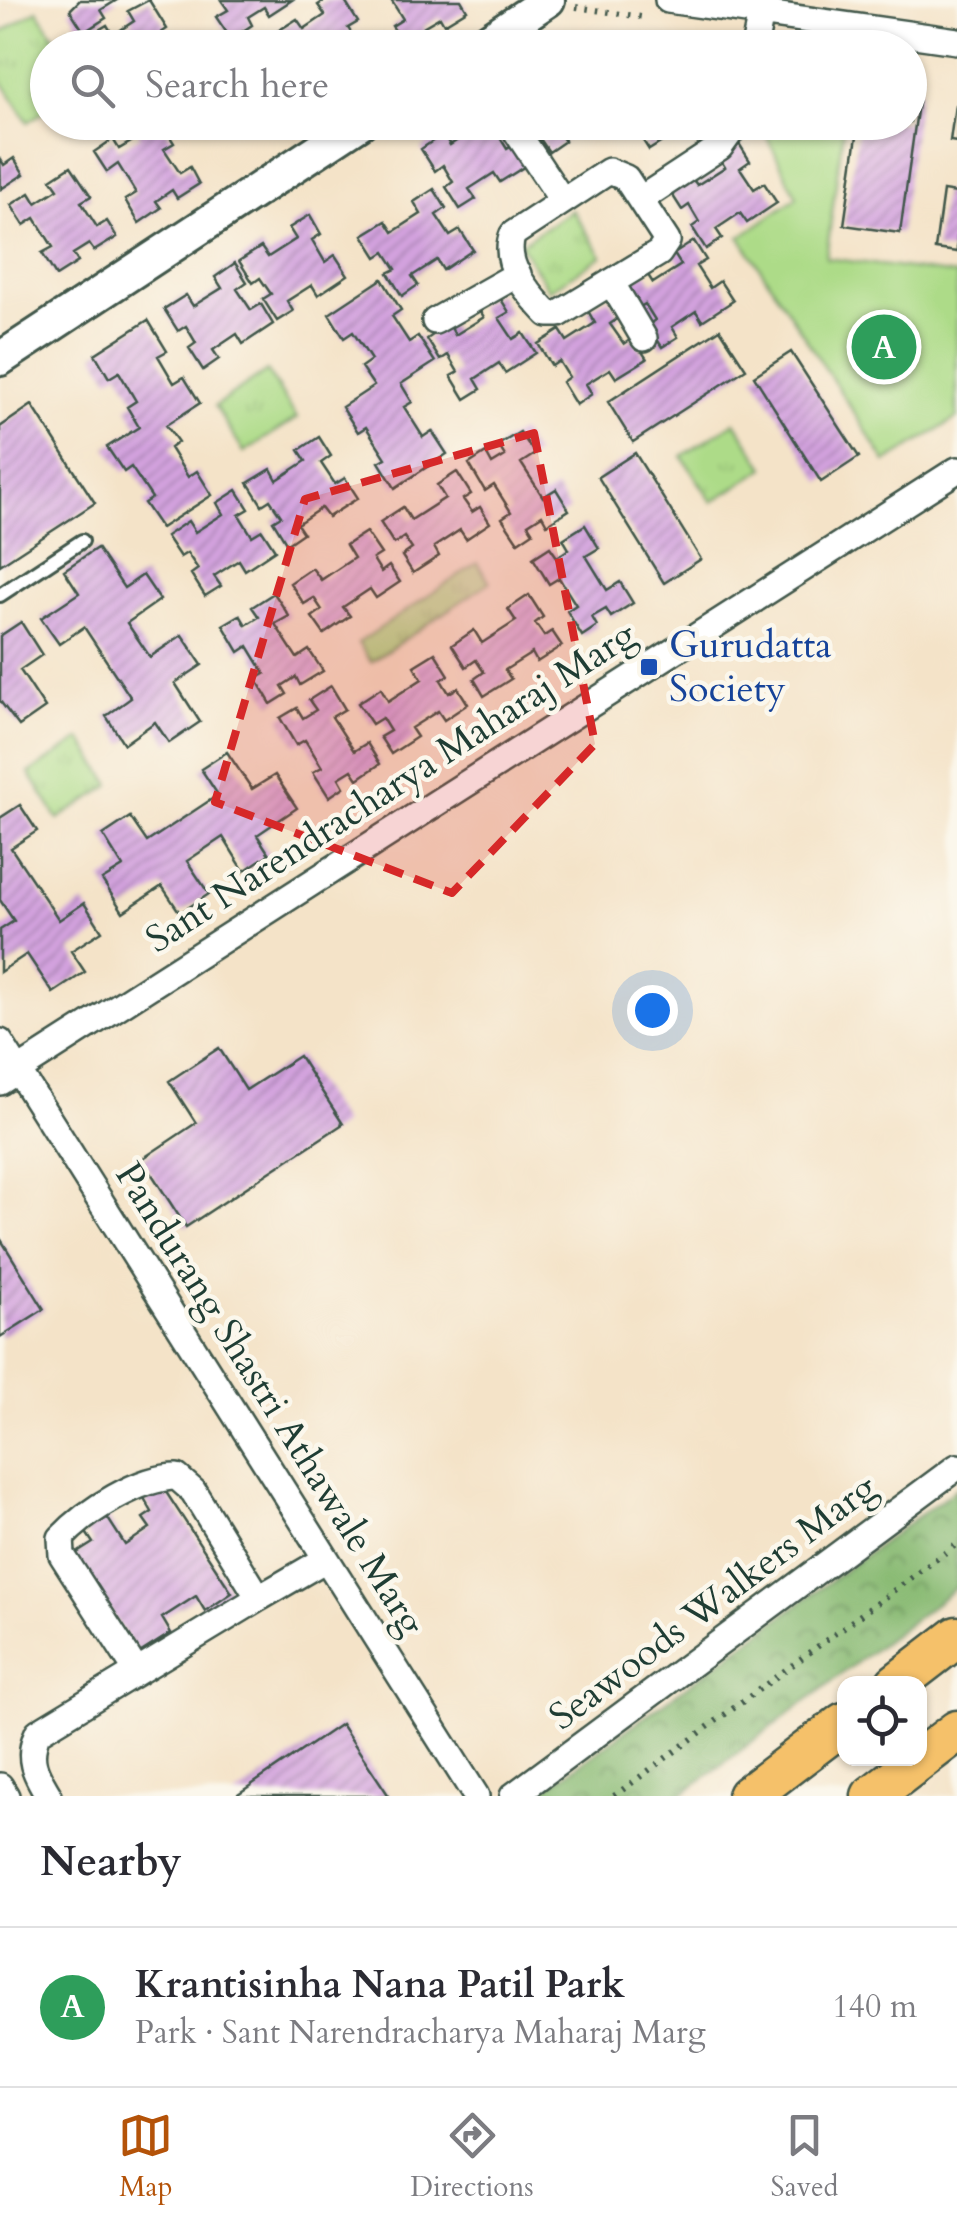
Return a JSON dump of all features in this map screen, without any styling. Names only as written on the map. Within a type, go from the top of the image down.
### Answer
[{"type":"main road","points":[[906,1676],[957,1637]]},
{"type":"main road","points":[[748,1796],[837,1728]]},
{"type":"main road","points":[[872,1796],[957,1732]]},
{"type":"street","points":[[503,30],[548,0]]},
{"type":"street","points":[[668,0],[880,30]]},
{"type":"street","points":[[758,30],[761,13]]},
{"type":"street","points":[[927,37],[957,41]]},
{"type":"street","points":[[0,359],[334,140]]},
{"type":"street","points":[[522,140],[562,200]]},
{"type":"street","points":[[641,199],[725,140]]},
{"type":"street","points":[[608,171],[626,178],[666,242],[659,253],[560,314],[548,314],[518,274],[508,247],[513,234],[562,200],[608,171]]},
{"type":"street","points":[[436,321],[518,274]]},
{"type":"street","points":[[612,282],[644,338]]},
{"type":"street","name":"Sant Narendracharya Maharaj Marg","points":[[9,1076],[957,470]]},
{"type":"street","name":"Pandurang Shastri Athawale Marg","points":[[0,1042],[9,1076],[326,1559],[476,1796]]},
{"type":"street","name":"Seawoods Walkers Marg","points":[[514,1796],[957,1468]]},
{"type":"street","points":[[138,1672],[62,1555],[61,1538],[73,1525],[156,1477],[177,1477],[192,1491],[259,1598]]},
{"type":"street","points":[[49,1796],[34,1772],[30,1750],[38,1732],[326,1559]]},
{"type":"street","points":[[0,1786],[6,1796]]},
{"type":"lane","points":[[0,594],[82,541]]},
{"type":"path","points":[[591,0],[597,10]]},
{"type":"path","points":[[614,1796],[957,1544]]},
{"type":"highlighted area","points":[[534,433],[595,744],[452,893],[215,802],[305,499]]},
{"type":"green space","points":[[37,10],[50,30],[30,30],[28,122],[0,79],[0,34]]},
{"type":"green space","points":[[768,140],[842,140],[826,258],[957,275],[957,418],[886,462],[740,237],[797,197]]},
{"type":"green space","points":[[572,210],[602,256],[549,290],[520,244]]},
{"type":"green space","points":[[267,371],[297,418],[244,452],[215,406]]},
{"type":"green space","points":[[735,422],[765,468],[712,502],[682,456]]},
{"type":"green space","points":[[477,563],[490,582],[371,662],[358,643]]},
{"type":"green space","points":[[81,739],[111,785],[58,819],[29,773]]},
{"type":"green space","points":[[957,1488],[957,1587],[680,1796],[536,1796]]},
{"type":"building","points":[[80,0],[117,0],[101,10],[106,18],[87,30],[83,30],[70,10]]},
{"type":"building","points":[[149,0],[167,29],[120,30],[134,21],[128,11]]},
{"type":"building","points":[[221,0],[292,0],[269,15],[264,7],[248,17],[252,25],[244,30],[225,30],[216,17],[228,10]]},
{"type":"building","points":[[326,0],[344,0],[358,22],[349,30],[280,30],[297,19],[304,29],[325,15],[318,5]]},
{"type":"building","points":[[391,0],[461,0],[467,10],[444,24],[440,17],[423,27],[425,30],[395,30],[392,26],[403,19]]},
{"type":"building","points":[[957,105],[957,142],[950,141]]},
{"type":"building","points":[[112,140],[119,149],[134,140],[172,140],[174,143],[164,149],[180,173],[190,167],[199,184],[177,198],[172,190],[156,201],[161,208],[139,223],[125,200],[136,193],[118,164],[107,172],[94,152]]},
{"type":"building","points":[[434,140],[447,140],[450,145],[458,140],[501,140],[507,149],[517,143],[530,163],[500,182],[494,173],[469,189],[476,199],[460,209],[446,187],[453,182],[443,165],[435,171],[421,149]]},
{"type":"building","points":[[541,140],[565,141],[549,152]]},
{"type":"building","points":[[643,140],[665,140],[649,150]]},
{"type":"building","points":[[856,140],[913,140],[900,233],[844,225]]},
{"type":"building","points":[[738,142],[750,161],[740,168],[754,189],[764,183],[777,203],[747,223],[740,213],[716,229],[722,238],[706,249],[692,227],[699,222],[689,205],[682,210],[668,188],[689,174],[697,185],[725,167],[718,156]]},
{"type":"building","points":[[0,158],[4,165],[14,158],[24,174],[1,189]]},
{"type":"building","points":[[71,166],[91,196],[81,202],[97,227],[107,221],[117,237],[94,251],[89,244],[73,254],[78,262],[56,276],[42,253],[53,247],[35,218],[24,225],[11,205],[30,193],[36,203],[58,189],[51,179]]},
{"type":"building","points":[[434,189],[446,208],[436,215],[450,236],[460,230],[473,250],[443,270],[437,260],[412,276],[418,285],[402,296],[388,273],[396,269],[385,252],[377,257],[363,235],[386,221],[393,232],[421,214],[414,202]]},
{"type":"building","points":[[943,191],[957,193],[957,252],[935,249]]},
{"type":"building","points":[[310,215],[321,234],[312,240],[325,262],[335,255],[348,275],[318,295],[312,285],[287,301],[293,311],[277,321],[263,299],[271,294],[260,278],[253,283],[239,261],[261,247],[268,257],[296,239],[289,228]]},
{"type":"building","points":[[694,241],[706,260],[696,266],[710,288],[720,281],[733,301],[702,321],[696,311],[672,327],[678,337],[662,347],[648,325],[655,320],[645,304],[637,309],[623,287],[646,272],[653,283],[681,265],[674,254]]},
{"type":"building","points":[[235,263],[247,282],[237,289],[251,310],[261,304],[273,324],[243,344],[237,334],[213,350],[219,359],[203,370],[189,348],[196,343],[186,326],[178,331],[164,309],[186,295],[193,306],[222,288],[215,277]]},
{"type":"building","points":[[382,279],[401,310],[392,316],[409,342],[418,336],[435,362],[401,384],[412,402],[404,407],[423,437],[432,431],[447,454],[395,488],[379,462],[386,458],[366,427],[358,432],[342,407],[374,386],[361,367],[371,360],[353,332],[344,338],[329,314]]},
{"type":"building","points":[[497,293],[509,312],[499,318],[513,339],[523,333],[536,353],[505,373],[499,363],[475,379],[481,389],[465,399],[451,376],[458,372],[448,355],[440,360],[427,339],[449,324],[455,335],[484,317],[477,306]]},
{"type":"building","points":[[608,298],[620,317],[610,324],[624,344],[633,338],[647,359],[616,378],[610,369],[586,384],[592,394],[576,405],[562,382],[569,377],[559,361],[552,366],[538,344],[560,330],[567,341],[595,323],[588,311]]},
{"type":"building","points":[[148,320],[167,351],[158,356],[174,383],[184,377],[200,403],[166,425],[178,442],[170,448],[188,477],[197,471],[212,495],[161,528],[144,503],[152,498],[131,467],[124,472],[107,447],[139,427],[127,407],[136,401],[119,372],[109,378],[95,354]]},
{"type":"building","points":[[720,329],[746,369],[633,442],[608,402]]},
{"type":"building","points":[[791,352],[859,457],[821,482],[754,376]]},
{"type":"building","points":[[32,405],[95,503],[0,565],[0,427]]},
{"type":"building","points":[[520,432],[535,454],[521,463],[543,497],[556,489],[569,510],[547,524],[542,515],[528,524],[533,532],[518,542],[502,518],[511,512],[494,485],[485,491],[469,464],[486,453],[492,464],[505,456],[498,445]]},
{"type":"building","points":[[319,437],[331,456],[321,463],[335,484],[345,478],[358,498],[328,517],[321,508],[297,524],[303,533],[287,544],[273,521],[281,516],[270,500],[262,505],[248,483],[271,469],[277,480],[306,461],[299,450]]},
{"type":"building","points":[[635,453],[701,559],[664,583],[598,477]]},
{"type":"building","points":[[457,472],[471,494],[463,499],[472,512],[480,507],[490,523],[466,539],[460,530],[434,547],[439,556],[413,573],[402,556],[412,549],[404,537],[394,544],[380,522],[403,507],[411,520],[445,498],[437,485]]},
{"type":"building","points":[[237,490],[249,509],[239,515],[252,536],[262,530],[275,550],[245,570],[239,560],[214,576],[221,586],[205,596],[191,574],[198,569],[187,553],[180,557],[166,536],[188,521],[195,532],[223,514],[217,503]]},
{"type":"building","points":[[585,525],[599,548],[586,556],[607,590],[620,582],[633,603],[611,617],[606,609],[592,617],[597,626],[582,636],[567,611],[576,605],[559,578],[549,584],[533,558],[550,547],[557,557],[569,549],[563,539]]},
{"type":"building","points":[[366,532],[381,554],[373,559],[381,572],[389,566],[400,582],[376,598],[370,589],[343,607],[350,616],[324,634],[312,617],[322,610],[314,598],[304,604],[290,583],[312,568],[321,580],[354,558],[346,545]]},
{"type":"building","points":[[97,548],[124,588],[143,575],[160,600],[127,623],[150,657],[182,635],[202,665],[175,683],[200,722],[169,743],[155,722],[124,744],[106,716],[131,698],[84,627],[59,644],[41,618],[79,593],[64,570]]},
{"type":"building","points":[[274,593],[289,616],[275,624],[297,658],[309,650],[323,671],[300,685],[296,677],[282,686],[287,694],[271,704],[256,679],[265,674],[248,646],[239,652],[223,625],[240,615],[246,625],[259,617],[252,607]]},
{"type":"building","points":[[529,595],[543,617],[535,623],[544,636],[552,631],[562,646],[537,662],[532,653],[505,670],[511,679],[484,696],[474,679],[484,672],[476,660],[466,667],[452,645],[474,630],[482,643],[516,621],[508,609]]},
{"type":"building","points":[[21,622],[42,655],[20,670],[45,708],[19,726],[0,701],[0,636]]},
{"type":"building","points":[[435,653],[449,675],[441,680],[449,693],[458,688],[468,704],[444,720],[438,711],[411,728],[417,737],[391,754],[380,737],[390,731],[382,718],[372,724],[358,703],[381,688],[388,701],[422,679],[414,666]]},
{"type":"building","points":[[331,686],[345,709],[332,717],[354,751],[367,743],[380,764],[358,779],[352,770],[339,778],[344,787],[329,797],[313,772],[322,767],[305,740],[296,745],[280,718],[297,708],[303,718],[316,710],[309,700]]},
{"type":"building","points":[[227,752],[252,789],[275,775],[297,808],[257,835],[269,854],[244,871],[223,837],[187,861],[209,894],[180,913],[162,886],[123,912],[102,880],[123,867],[103,835],[130,817],[147,842],[218,795],[201,769]]},
{"type":"building","points":[[20,805],[37,831],[11,848],[59,920],[84,903],[102,931],[71,951],[85,972],[53,993],[27,954],[0,972],[0,930],[14,921],[0,900],[0,818]]},
{"type":"building","points":[[219,1048],[246,1090],[299,1056],[343,1124],[186,1227],[142,1159],[196,1123],[169,1081]]},
{"type":"building","points":[[0,1238],[44,1309],[0,1337]]},
{"type":"building","points":[[162,1486],[232,1593],[205,1611],[196,1596],[162,1618],[171,1633],[138,1654],[74,1555],[93,1543],[85,1531],[107,1517],[125,1545],[150,1528],[143,1518],[152,1512],[144,1498]]},
{"type":"building","points":[[341,1724],[389,1796],[235,1796]]},
{"type":"place","name":"Krantisinha Nana Patil Park","points":[[884,347]]},
{"type":"place","name":"Gurudatta Society","points":[[649,667]]}]
